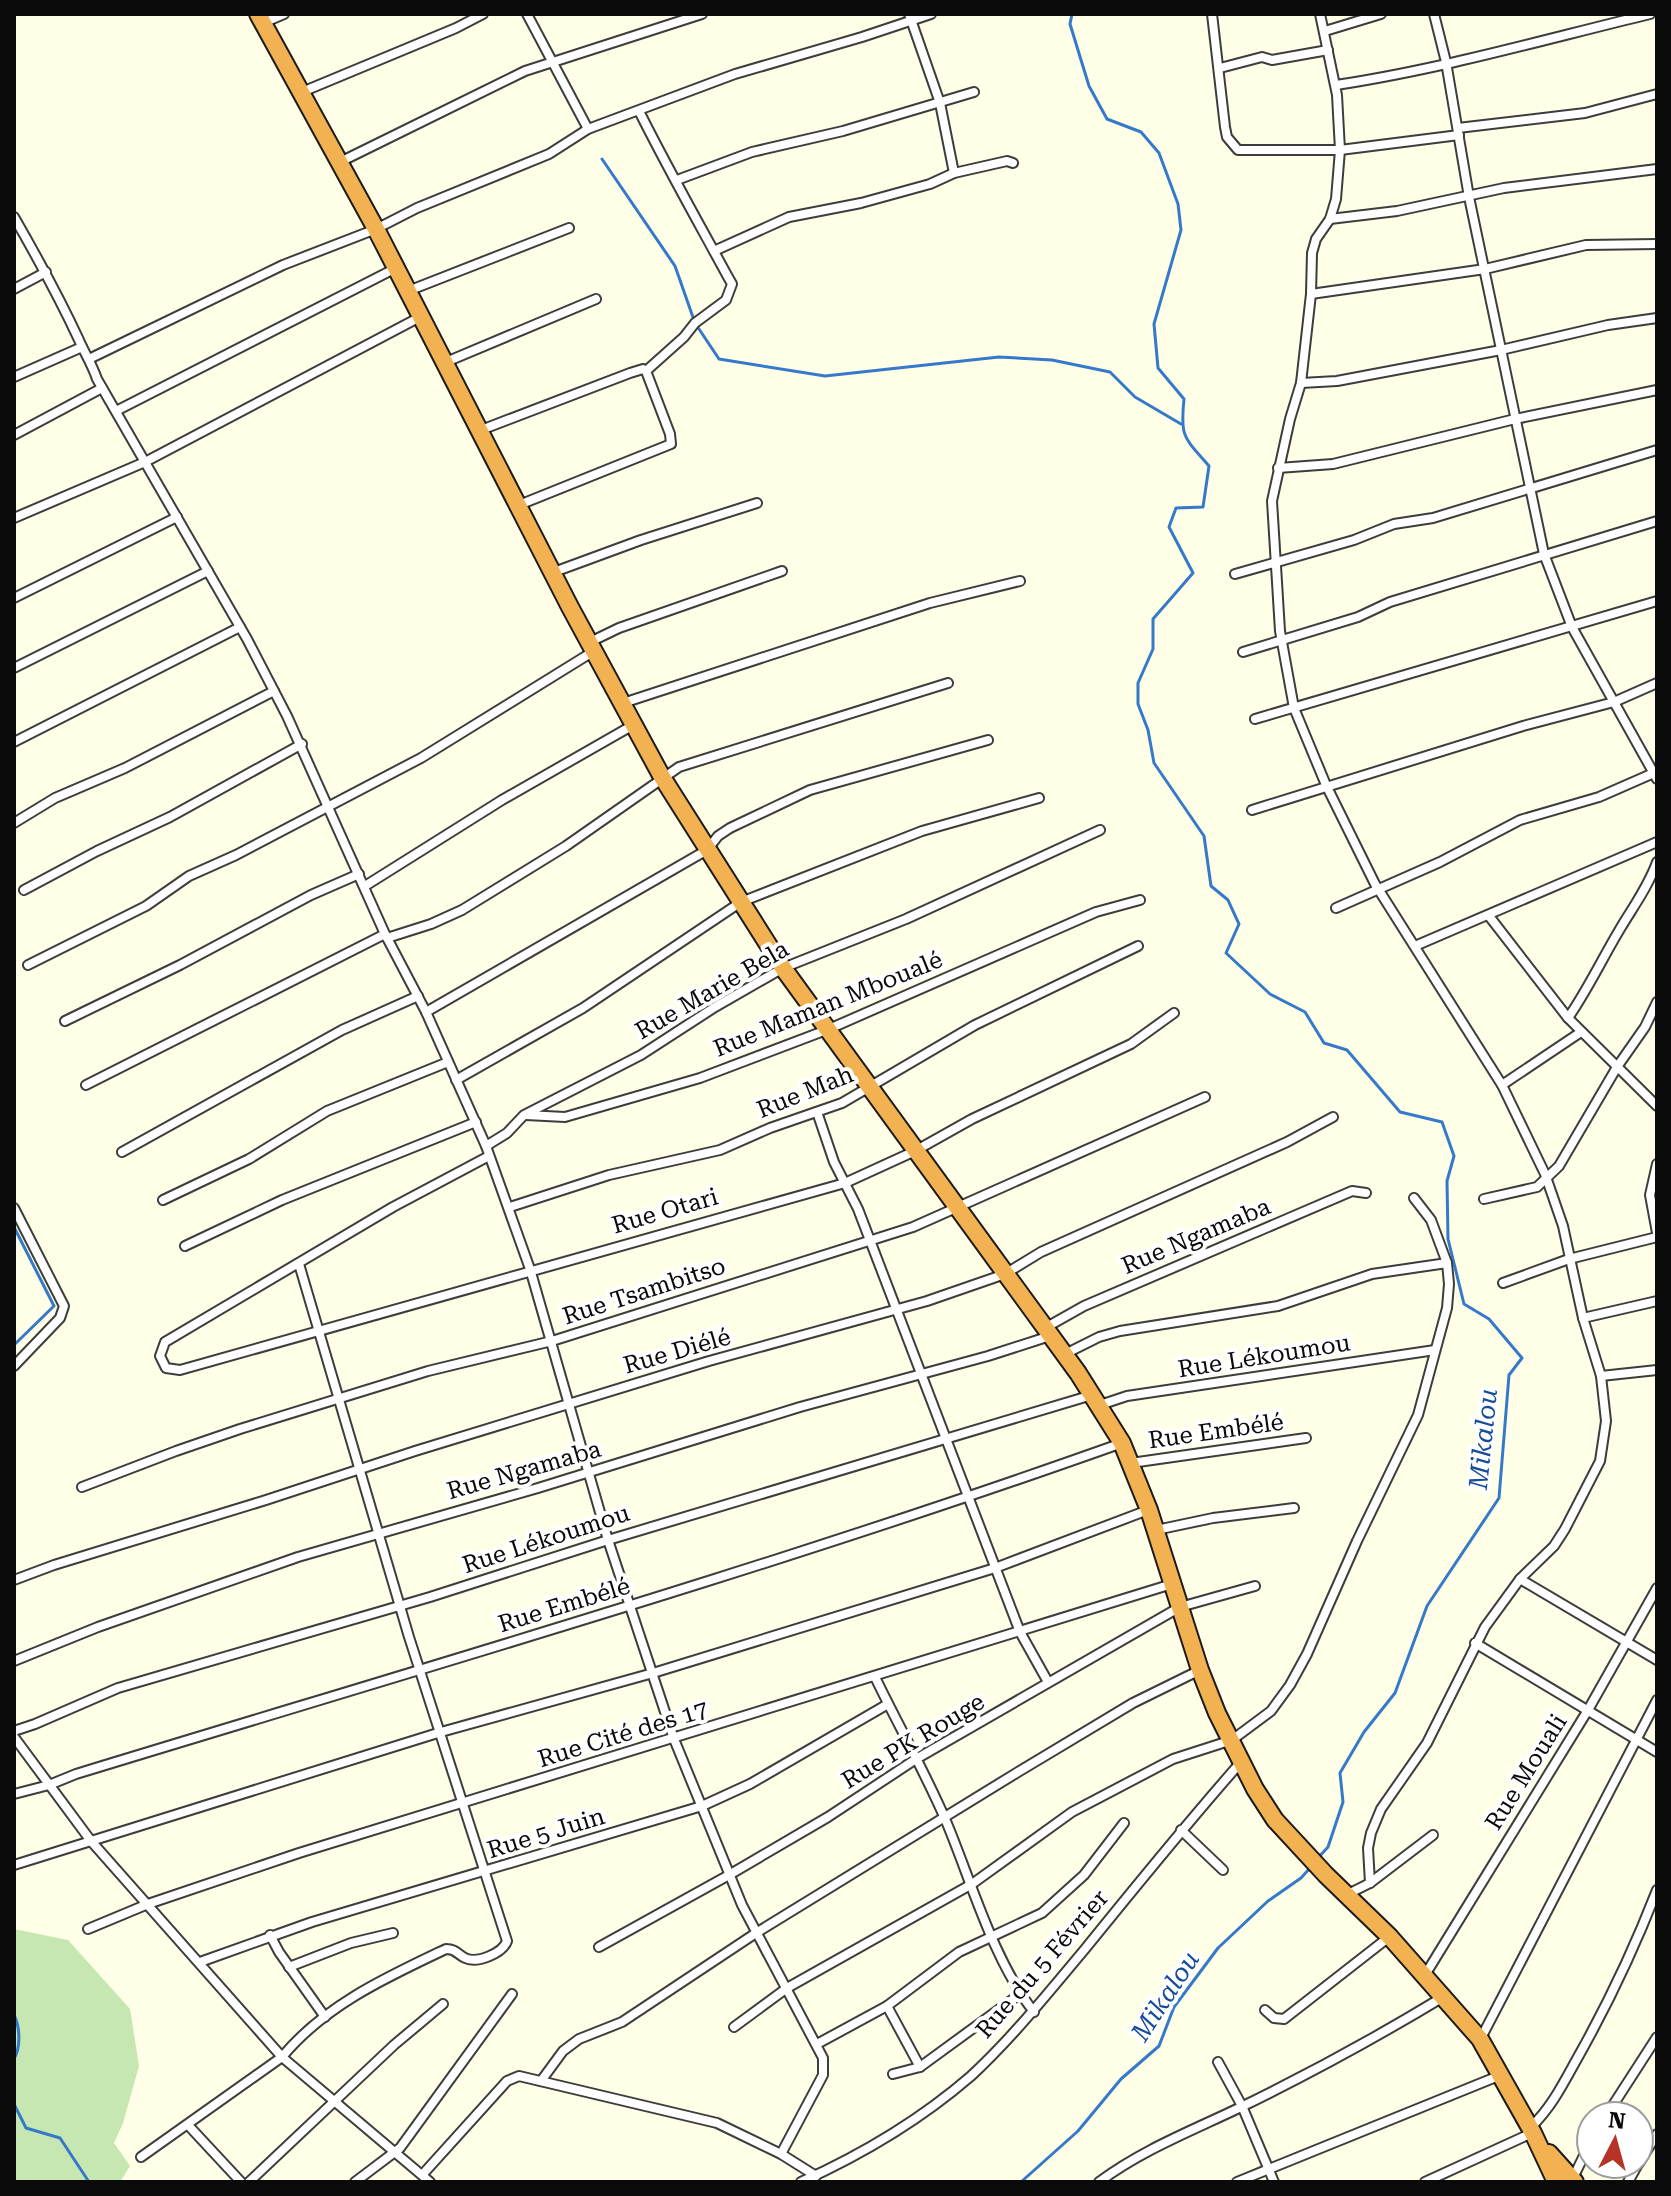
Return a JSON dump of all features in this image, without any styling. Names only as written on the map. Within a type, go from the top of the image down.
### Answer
[{"type":"highway","points":[[260,19],[376,229],[662,777],[783,968],[1065,1354],[1122,1443],[1149,1510],[1200,1670],[1217,1713],[1255,1789],[1275,1820],[1390,1937],[1480,2039],[1532,2130],[1567,2182]]},
{"type":"street","points":[[260,19],[284,14]]},
{"type":"street","points":[[302,92],[483,14]]},
{"type":"street","points":[[527,14],[588,129]]},
{"type":"street","points":[[340,162],[525,71],[702,14]]},
{"type":"street","points":[[91,358],[283,265],[376,229],[417,208],[549,154],[588,129],[735,74],[910,17],[931,14]]},
{"type":"street","points":[[1212,14],[1225,127],[1227,137],[1238,150],[1340,150],[1585,113],[1657,94]]},
{"type":"street","points":[[1320,14],[1336,85],[1340,150],[1336,199],[1330,219],[1316,239],[1312,253],[1311,294],[1301,383],[1272,501],[1282,642],[1294,708],[1326,785],[1378,889],[1502,1085],[1546,1179],[1563,1226],[1583,1318],[1601,1376],[1606,1421],[1600,1461],[1587,1490],[1559,1538],[1520,1579],[1475,1643],[1441,1717],[1374,1822],[1368,1848],[1370,1883]]},
{"type":"street","points":[[1325,31],[1381,14]]},
{"type":"street","points":[[1336,908],[1440,862],[1520,820],[1599,797],[1655,775],[1572,627],[1544,554],[1434,14]]},
{"type":"street","points":[[1336,85],[1410,73],[1650,14]]},
{"type":"street","points":[[910,17],[940,103],[954,173]]},
{"type":"street","points":[[1220,68],[1262,57],[1272,60],[1328,50]]},
{"type":"street","points":[[677,180],[752,152],[843,131],[974,92]]},
{"type":"street","points":[[639,111],[732,284],[726,300],[695,323],[646,371]]},
{"type":"street","points":[[714,251],[789,217],[861,203],[930,184],[954,173],[1007,161],[1013,163]]},
{"type":"street","points":[[1330,219],[1397,211],[1504,188],[1657,169]]},
{"type":"street","points":[[14,217],[46,272],[82,347],[91,358],[102,388],[240,627],[302,744],[386,936],[426,1012],[486,1146],[530,1269],[608,1540],[674,1739],[756,1933],[823,2058],[823,2075],[781,2154]]},
{"type":"street","points":[[408,292],[569,228]]},
{"type":"street","points":[[1311,294],[1485,269],[1586,245],[1657,244]]},
{"type":"street","points":[[116,411],[396,268]]},
{"type":"street","points":[[14,289],[46,272]]},
{"type":"street","points":[[446,362],[596,299]]},
{"type":"street","points":[[14,518],[145,462],[421,316]]},
{"type":"street","points":[[1301,383],[1337,381],[1501,350],[1608,325],[1657,318]]},
{"type":"street","points":[[14,377],[82,347]]},
{"type":"street","points":[[481,430],[630,373],[646,371]]},
{"type":"street","points":[[519,505],[671,444],[646,371]]},
{"type":"street","points":[[14,435],[102,388]]},
{"type":"street","points":[[1278,468],[1333,464],[1515,419],[1657,390]]},
{"type":"street","points":[[1235,574],[1354,540],[1394,524],[1433,518],[1531,491],[1657,450]]},
{"type":"street","points":[[554,572],[757,503]]},
{"type":"street","points":[[14,598],[177,517]]},
{"type":"street","points":[[1243,652],[1358,617],[1390,602],[1657,521]]},
{"type":"street","points":[[14,668],[208,571]]},
{"type":"street","points":[[28,965],[146,906],[189,876],[328,808],[421,758],[619,628],[782,571]]},
{"type":"street","points":[[623,703],[930,603],[1020,581]]},
{"type":"street","points":[[1255,719],[1657,601]]},
{"type":"street","points":[[14,742],[240,627]]},
{"type":"street","points":[[86,1085],[386,936],[431,924],[462,910],[566,846],[679,767],[948,683]]},
{"type":"street","points":[[1252,810],[1523,726],[1614,702],[1657,683]]},
{"type":"street","points":[[14,823],[55,798],[125,768],[274,691]]},
{"type":"street","points":[[365,886],[502,800],[635,724]]},
{"type":"street","points":[[426,1012],[707,850],[718,836],[730,828],[810,790],[988,740]]},
{"type":"street","points":[[24,890],[170,817],[302,744]]},
{"type":"street","points":[[456,1080],[583,1008],[741,902],[922,831],[1039,798]]},
{"type":"street","name":"Rue Marie Bela","points":[[486,1146],[507,1133],[524,1115],[641,1055],[783,968],[906,919],[1100,830]]},
{"type":"street","points":[[1415,946],[1657,842]]},
{"type":"street","points":[[1568,1018],[1589,988],[1619,930],[1650,881],[1657,862]]},
{"type":"street","points":[[65,1021],[180,965],[311,895],[359,874]]},
{"type":"street","name":"Rue Maman Mboualé","points":[[524,1115],[565,1117],[700,1078],[829,1029],[1096,912],[1140,900]]},
{"type":"street","points":[[1489,916],[1568,1018],[1657,1106]]},
{"type":"street","name":"Rue Mah","points":[[510,1207],[609,1175],[720,1150],[842,1103],[975,1025],[1138,946]]},
{"type":"street","points":[[122,1152],[342,1030],[418,996]]},
{"type":"street","points":[[1484,1199],[1529,1191],[1543,1184],[1559,1166],[1617,1067],[1645,1027],[1657,1002]]},
{"type":"street","name":"Rue Otari","points":[[299,1264],[165,1342],[160,1356],[162,1363],[166,1368],[180,1370],[530,1269],[845,1183],[1131,1044],[1174,1013]]},
{"type":"street","points":[[1502,1085],[1581,1032]]},
{"type":"street","points":[[163,1200],[249,1159],[327,1111],[448,1062]]},
{"type":"street","name":"Rue Tsambitso","points":[[82,1487],[189,1446],[428,1371],[552,1341],[913,1227],[1205,1097]]},
{"type":"street","points":[[817,1112],[829,1149],[871,1241],[1020,1632],[1048,1682]]},
{"type":"street","name":"Rue Diélé","points":[[14,1580],[569,1404],[709,1361],[895,1310],[1005,1274],[1041,1252],[1287,1142],[1333,1117]]},
{"type":"street","points":[[185,1246],[282,1200],[476,1122]]},
{"type":"street","points":[[141,2157],[282,2057],[296,2040],[332,2010],[374,1983],[446,1949],[453,1949],[469,1960],[504,1950],[507,1935],[401,1606],[299,1264],[393,1207],[489,1156]]},
{"type":"street","points":[[1503,1283],[1569,1259],[1657,1235],[1650,1195],[1657,1164]]},
{"type":"street","name":"Rue Ngamaba","points":[[14,1661],[78,1634],[195,1592],[785,1411],[921,1374],[1048,1332],[1084,1306],[1352,1191],[1366,1193]]},
{"type":"street","points":[[734,2027],[787,1988],[972,1884],[1072,1812],[1173,1759],[1232,1740],[1271,1711],[1302,1665],[1418,1415],[1447,1308],[1447,1263],[1431,1220],[1414,1198]]},
{"type":"street","points":[[14,1208],[64,1306],[60,1318],[14,1366]]},
{"type":"street","points":[[1065,1354],[1099,1337],[1120,1331],[1278,1306],[1372,1274],[1447,1263]]},
{"type":"street","points":[[1583,1318],[1657,1301]]},
{"type":"street","name":"Rue Lékoumou","points":[[14,1731],[118,1688],[401,1606],[608,1540],[947,1440],[1096,1400],[1435,1350]]},
{"type":"street","points":[[1601,1376],[1657,1370]]},
{"type":"street","name":"Rue Embélé","points":[[1131,1463],[1306,1438]]},
{"type":"street","name":"Rue Embélé","points":[[14,1794],[629,1606],[968,1498],[1122,1443]]},
{"type":"street","points":[[1155,1530],[1213,1518],[1294,1508]]},
{"type":"street","points":[[14,1865],[441,1732],[653,1673],[995,1568],[1149,1510]]},
{"type":"street","points":[[1520,1579],[1657,1660]]},
{"type":"street","name":"Rue Cité des 17","points":[[88,1929],[148,1904],[299,1853],[1172,1584]]},
{"type":"street","name":"Rue PK Rouge","points":[[599,1947],[729,1875],[828,1817],[916,1759],[1180,1607],[1255,1586]]},
{"type":"street","name":"Rue Mouali","points":[[1425,1975],[1588,1710],[1657,1588]]},
{"type":"street","points":[[1475,1643],[1657,1752]]},
{"type":"street","points":[[541,2081],[563,2051],[579,2039],[622,2022],[756,1933],[1133,1703],[1200,1670]]},
{"type":"street","points":[[875,1677],[945,1819],[1020,1994],[1034,2012]]},
{"type":"street","points":[[1480,2039],[1657,1700]]},
{"type":"street","name":"Rue 5 Juin","points":[[200,1962],[270,1935],[702,1806],[750,1784],[888,1704]]},
{"type":"street","points":[[14,1737],[91,1841],[282,2057],[430,2182]]},
{"type":"street","name":"Rue du 5 Février","points":[[801,2182],[849,2161],[920,2116],[970,2076],[1034,2012],[1181,1830],[1242,1761]]},
{"type":"street","points":[[817,2044],[887,2006],[959,1952],[1042,1913],[1098,1858],[1124,1823]]},
{"type":"street","points":[[1181,1830],[1223,1870]]},
{"type":"street","points":[[1346,1895],[1370,1883],[1433,1835]]},
{"type":"street","points":[[1425,2182],[1532,2130],[1548,2111],[1630,1960],[1657,1890]]},
{"type":"street","points":[[289,1967],[351,1943],[393,1933]]},
{"type":"street","points":[[270,1935],[325,2017]]},
{"type":"street","points":[[1265,2010],[1274,2018],[1284,2019],[1390,1937]]},
{"type":"street","points":[[355,2182],[407,2140],[512,1994]]},
{"type":"street","points":[[893,2074],[920,2067],[1020,1994]]},
{"type":"street","points":[[1099,2182],[1137,2155],[1242,2106],[1374,2038],[1444,1997]]},
{"type":"street","points":[[249,2182],[394,2045],[443,2004]]},
{"type":"street","points":[[887,2006],[920,2067]]},
{"type":"street","points":[[1616,2100],[1657,2037]]},
{"type":"street","points":[[1218,2062],[1242,2106],[1274,2182]]},
{"type":"street","points":[[1237,2182],[1501,2075]]},
{"type":"street","points":[[423,2174],[510,2078],[519,2076],[717,2123],[781,2154],[816,2176]]},
{"type":"street","points":[[188,2125],[241,2182]]},
{"type":"green space","points":[[14,1929],[68,1940],[130,2009],[139,2066],[114,2143],[130,2166],[120,2182],[14,2182]]},
{"type":"waterway","name":"Mikalou","points":[[1072,14],[1070,24],[1089,86],[1107,119],[1141,132],[1159,153],[1178,204],[1181,230],[1154,324],[1158,368],[1184,399],[1186,436],[1209,466],[1203,507],[1176,508],[1169,527],[1193,573],[1153,619],[1153,649],[1138,683],[1138,704],[1148,730],[1154,763],[1204,836],[1211,886],[1228,900],[1239,924],[1226,953],[1270,994],[1305,1012],[1324,1043],[1347,1050],[1400,1112],[1442,1122],[1454,1156],[1447,1181],[1448,1239],[1464,1304],[1489,1319],[1522,1358],[1509,1375],[1499,1498],[1427,1606],[1395,1693],[1364,1732],[1340,1773],[1343,1802],[1328,1847],[1317,1859]]},
{"type":"waterway","points":[[602,159],[675,266],[695,323],[719,359],[825,376],[999,357],[1052,360],[1110,372],[1135,397],[1181,424]]},
{"type":"waterway","points":[[14,1227],[54,1306],[14,1345]]},
{"type":"waterway","name":"Mikalou","points":[[1021,2182],[1078,2131],[1121,2079],[1159,2046],[1174,2007],[1218,1948],[1268,1901],[1310,1868]]},
{"type":"waterway","points":[[14,2015],[19,2037],[14,2059]]},
{"type":"waterway","points":[[14,2104],[26,2128],[60,2138],[89,2182]]}]
